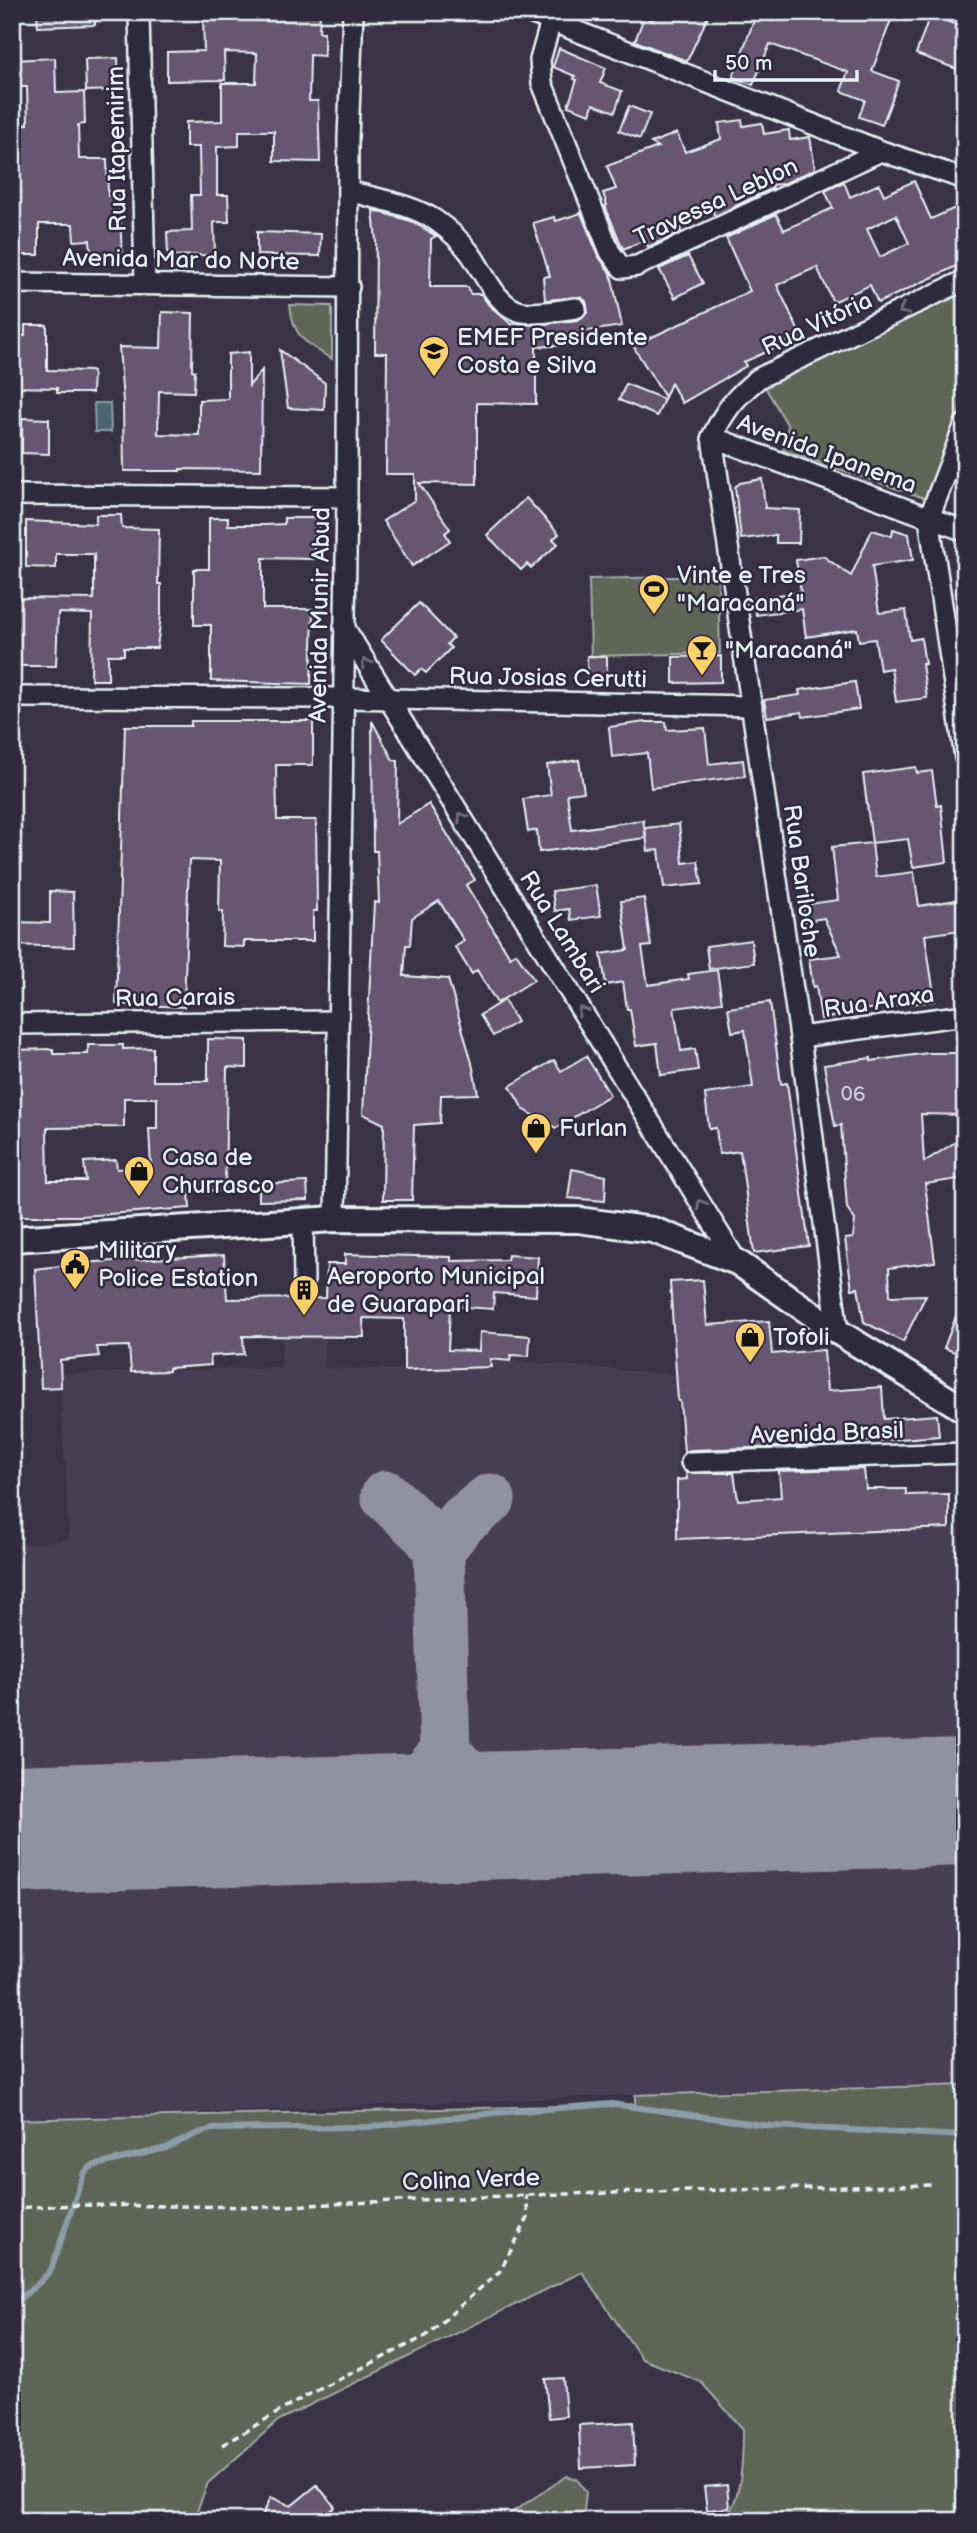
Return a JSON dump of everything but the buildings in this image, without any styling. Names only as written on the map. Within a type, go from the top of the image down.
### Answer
[{"type":"main road","points":[[12,1239],[335,1219],[578,1220],[653,1230],[737,1262],[838,1332],[965,1410]]},
{"type":"street","name":"Rua Itapemirim","points":[[139,12],[145,285]]},
{"type":"street","name":"Avenida Munir Abud","points":[[335,1219],[353,12]]},
{"type":"street","points":[[528,12],[881,151],[965,179]]},
{"type":"street","name":"Travessa Leblon","points":[[551,21],[540,60],[542,83],[610,251],[622,268],[637,266],[881,151]]},
{"type":"street","points":[[349,191],[414,210],[433,219],[452,233],[469,252],[506,304],[520,312],[576,308]]},
{"type":"street","name":"Rua Vitória","points":[[712,437],[725,410],[759,378],[965,280]]},
{"type":"street","name":"Avenida Mar do Norte","points":[[12,283],[349,287]]},
{"type":"street","points":[[965,424],[929,518],[965,758]]},
{"type":"street","name":"Avenida Ipanema","points":[[712,437],[965,531]]},
{"type":"street","name":"Rua Bariloche","points":[[712,437],[800,1037],[838,1332]]},
{"type":"street","points":[[12,495],[347,497]]},
{"type":"street","name":"Rua Lambari","points":[[344,627],[737,1262]]},
{"type":"street","name":"Rua Josias Cerutti","points":[[12,697],[344,698],[752,706]]},
{"type":"street","name":"Rua Araxa","points":[[800,1037],[965,1014]]},
{"type":"street","name":"Rua Carais","points":[[12,1024],[338,1021]]},
{"type":"street","points":[[303,1221],[304,1282]]},
{"type":"street","name":"Avenida Brasil","points":[[691,1462],[965,1453]]},
{"type":"path","name":"Colina Verde","points":[[12,2208],[76,2205],[265,2207],[526,2195],[932,2185]]},
{"type":"path","points":[[222,2445],[306,2396],[426,2336],[500,2271],[528,2218],[526,2195]]},
{"type":"shaded area","points":[[326,1335],[325,1368],[404,1370],[490,1367],[490,1359],[677,1375],[677,1539],[965,1528],[965,2085],[635,2095],[12,2120],[12,1545],[69,1540],[60,1374],[281,1367],[283,1336]]},
{"type":"green space","points":[[965,291],[965,395],[927,499],[783,450],[788,426],[765,387]]},
{"type":"green space","points":[[290,305],[332,306],[332,359],[314,348],[297,332]]},
{"type":"green space","name":"Vinte e Tres \"Maracaná\"","points":[[718,576],[720,653],[591,656],[589,579]]},
{"type":"green space","points":[[965,2085],[965,2521],[720,2521],[728,2514],[737,2492],[742,2465],[743,2429],[701,2382],[642,2359],[582,2272],[279,2420],[208,2483],[197,2511],[205,2521],[12,2521],[12,2120],[635,2104],[635,2095]]},
{"type":"green space","points":[[567,2476],[577,2479],[586,2492],[583,2521],[499,2521]]},
{"type":"water","points":[[94,403],[110,403],[111,432],[95,432]]},
{"type":"waterway","points":[[12,2305],[51,2270],[84,2173],[92,2166],[166,2148],[212,2129],[367,2127],[612,2104],[771,2126],[965,2136]]},
{"type":"taxiway","points":[[338,1819],[373,1810],[399,1797],[422,1779],[445,1751],[439,1550],[426,1533],[386,1496]]},
{"type":"taxiway","points":[[439,1550],[461,1522],[490,1499]]},
{"type":"taxiway","points":[[445,1751],[470,1778],[493,1795],[506,1801],[556,1813]]},
{"type":"runway","points":[[12,1829],[965,1802]]},
{"type":"place","name":"EMEF Presidente Costa e Silva","points":[[434,378]]},
{"type":"place","name":"Vinte e Tres \"Maracaná\"","points":[[654,616]]},
{"type":"place","name":"\"Maracaná\"","points":[[702,677]]},
{"type":"place","name":"Furlan","points":[[536,1155]]},
{"type":"place","name":"Casa de Churrasco","points":[[139,1198]]},
{"type":"place","name":"Military Police Estation","points":[[75,1291]]},
{"type":"place","name":"Aeroporto Municipal de Guarapari","points":[[304,1317]]},
{"type":"place","name":"Tofoli","points":[[750,1364]]}]
